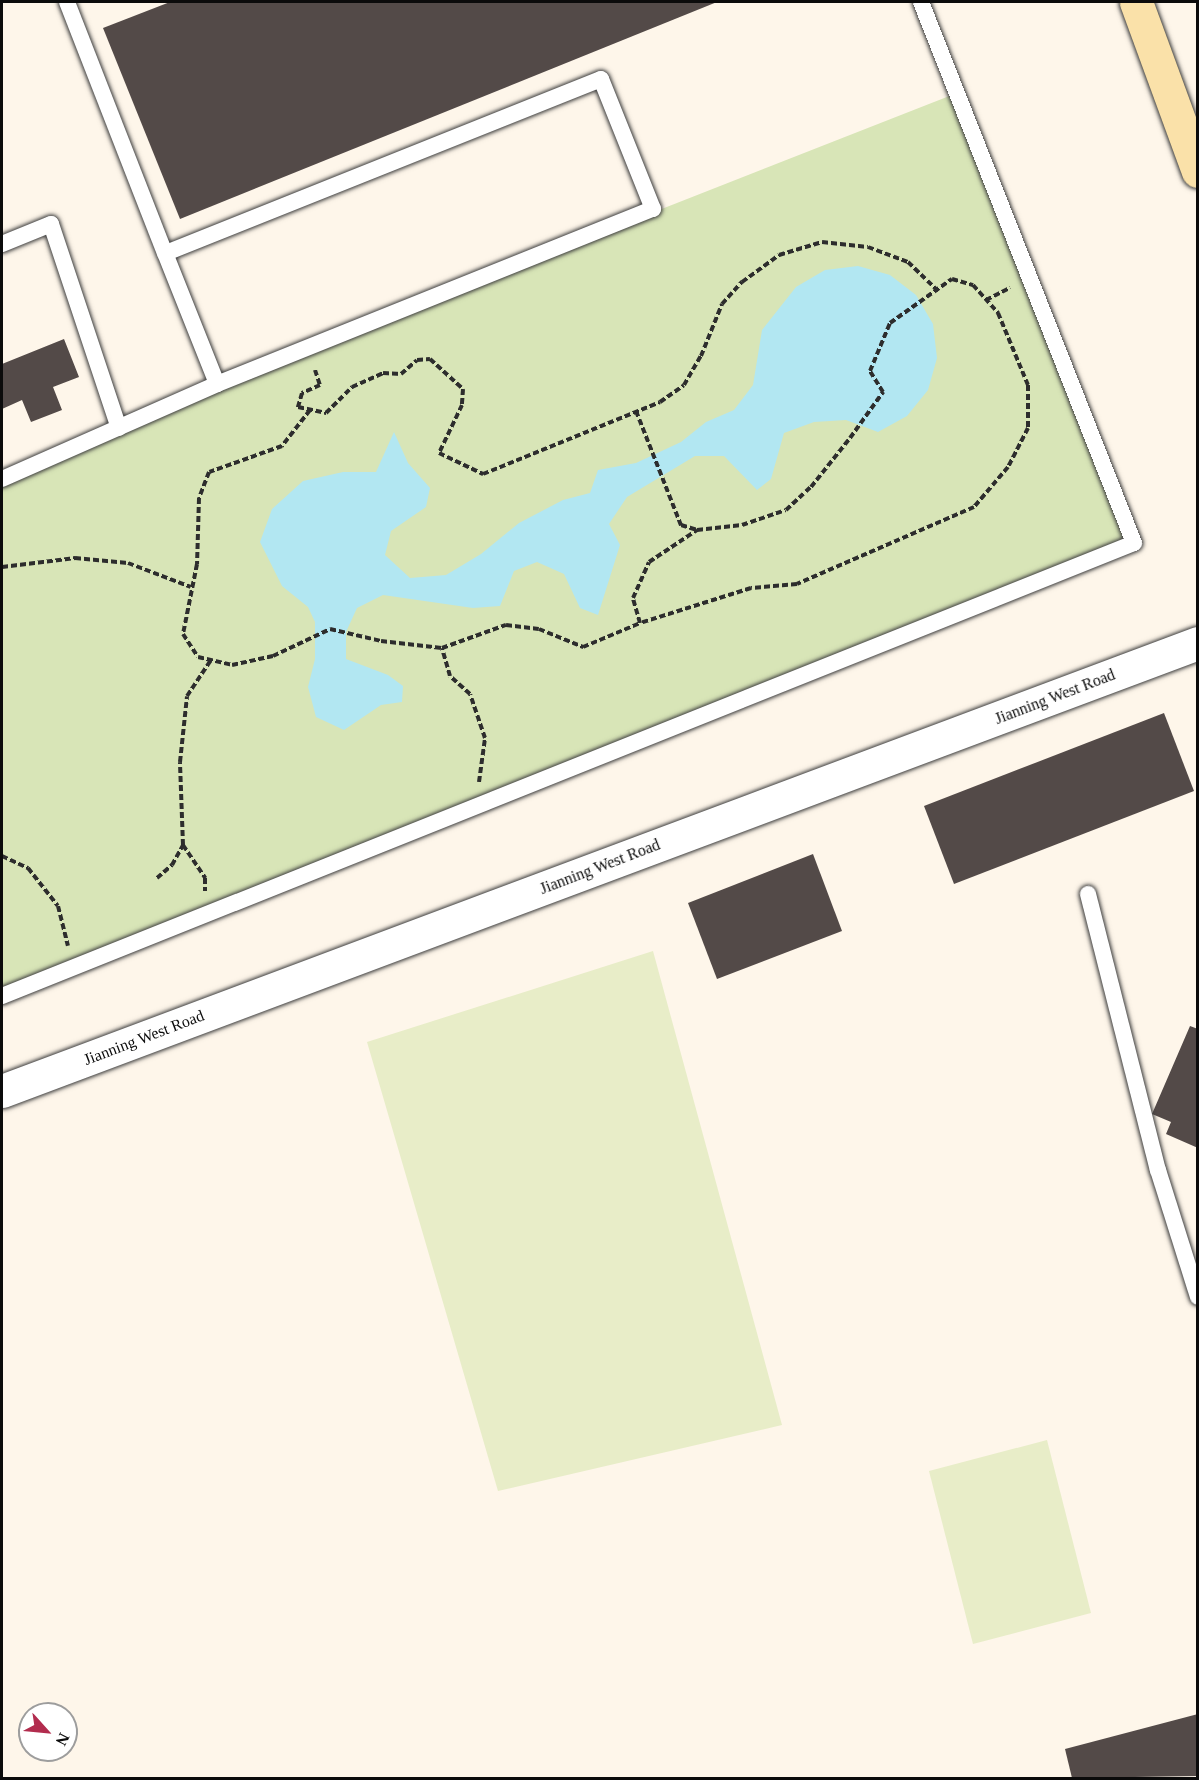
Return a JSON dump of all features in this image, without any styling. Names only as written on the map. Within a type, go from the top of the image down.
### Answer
[{"type":"main road","points":[[1136,2],[1197,171]]},
{"type":"street","name":"Jianning West Road","points":[[2,1091],[1197,643]]},
{"type":"lane","points":[[68,2],[217,384]]},
{"type":"lane","points":[[2,996],[1134,543],[921,2]]},
{"type":"lane","points":[[2,479],[217,384],[652,209],[601,79],[165,253]]},
{"type":"lane","points":[[2,244],[51,224],[119,428]]},
{"type":"lane","points":[[1088,894],[1158,1170],[1197,1298]]},
{"type":"path","points":[[308,348],[320,385],[302,393],[298,407],[326,413],[352,387],[383,374],[401,374],[417,360],[430,359],[463,389],[462,405],[440,453],[483,474],[660,402],[684,385],[701,357],[722,304],[742,282],[778,255],[822,242],[868,247],[908,262],[938,291]]},
{"type":"path","points":[[310,410],[282,446],[208,472],[199,498],[197,564],[183,634],[198,657],[231,665],[273,656],[330,629],[359,636],[442,648],[506,625],[539,629],[583,647],[640,623],[751,588],[796,584],[974,507],[1008,467],[1028,428],[1028,385],[998,313],[973,285],[952,279],[890,323],[870,371],[883,392],[811,487],[786,510],[741,525],[697,530],[681,525],[636,411]]},
{"type":"path","points":[[640,623],[633,598],[650,562],[697,530]]},
{"type":"path","points":[[2,567],[75,558],[128,563],[192,587]]},
{"type":"path","points":[[442,648],[450,676],[470,694],[485,738],[477,806]]},
{"type":"path","points":[[157,878],[172,865],[183,845],[180,762],[187,696],[211,660]]},
{"type":"path","points":[[183,845],[205,878],[206,914]]},
{"type":"path","points":[[2,856],[28,868],[58,906],[73,968]]},
{"type":"green space","points":[[957,93],[1134,543],[2,996],[2,480],[308,348]]},
{"type":"green space","points":[[653,951],[782,1425],[498,1491],[367,1042]]},
{"type":"green space","points":[[1047,1440],[1091,1613],[973,1644],[929,1471]]},
{"type":"water","points":[[858,266],[890,275],[916,295],[933,324],[937,358],[928,390],[907,416],[878,432],[846,420],[814,422],[784,433],[771,479],[757,490],[724,456],[695,456],[627,497],[609,524],[620,545],[598,615],[580,608],[564,574],[537,562],[514,571],[500,606],[473,608],[383,595],[357,608],[346,632],[346,659],[388,675],[403,686],[402,702],[381,705],[344,730],[316,717],[308,687],[315,659],[315,622],[308,607],[282,586],[260,542],[272,509],[303,481],[343,472],[376,472],[394,432],[408,463],[430,488],[426,507],[391,531],[385,555],[410,578],[446,575],[481,554],[519,523],[563,500],[590,493],[598,470],[636,463],[681,442],[706,422],[734,410],[753,385],[762,330],[796,287],[825,270]]},
{"type":"building","points":[[170,2],[717,2],[180,219],[103,28]]},
{"type":"building","points":[[64,339],[79,377],[53,387],[62,410],[31,422],[22,400],[2,409],[2,364]]},
{"type":"building","points":[[1164,713],[1194,791],[954,884],[924,806]]},
{"type":"building","points":[[813,854],[842,931],[717,979],[688,903]]},
{"type":"building","points":[[1190,1026],[1198,1029],[1198,1148],[1166,1134],[1171,1122],[1152,1114]]},
{"type":"building","points":[[1198,1714],[1198,1776],[1072,1778],[1065,1749]]}]
